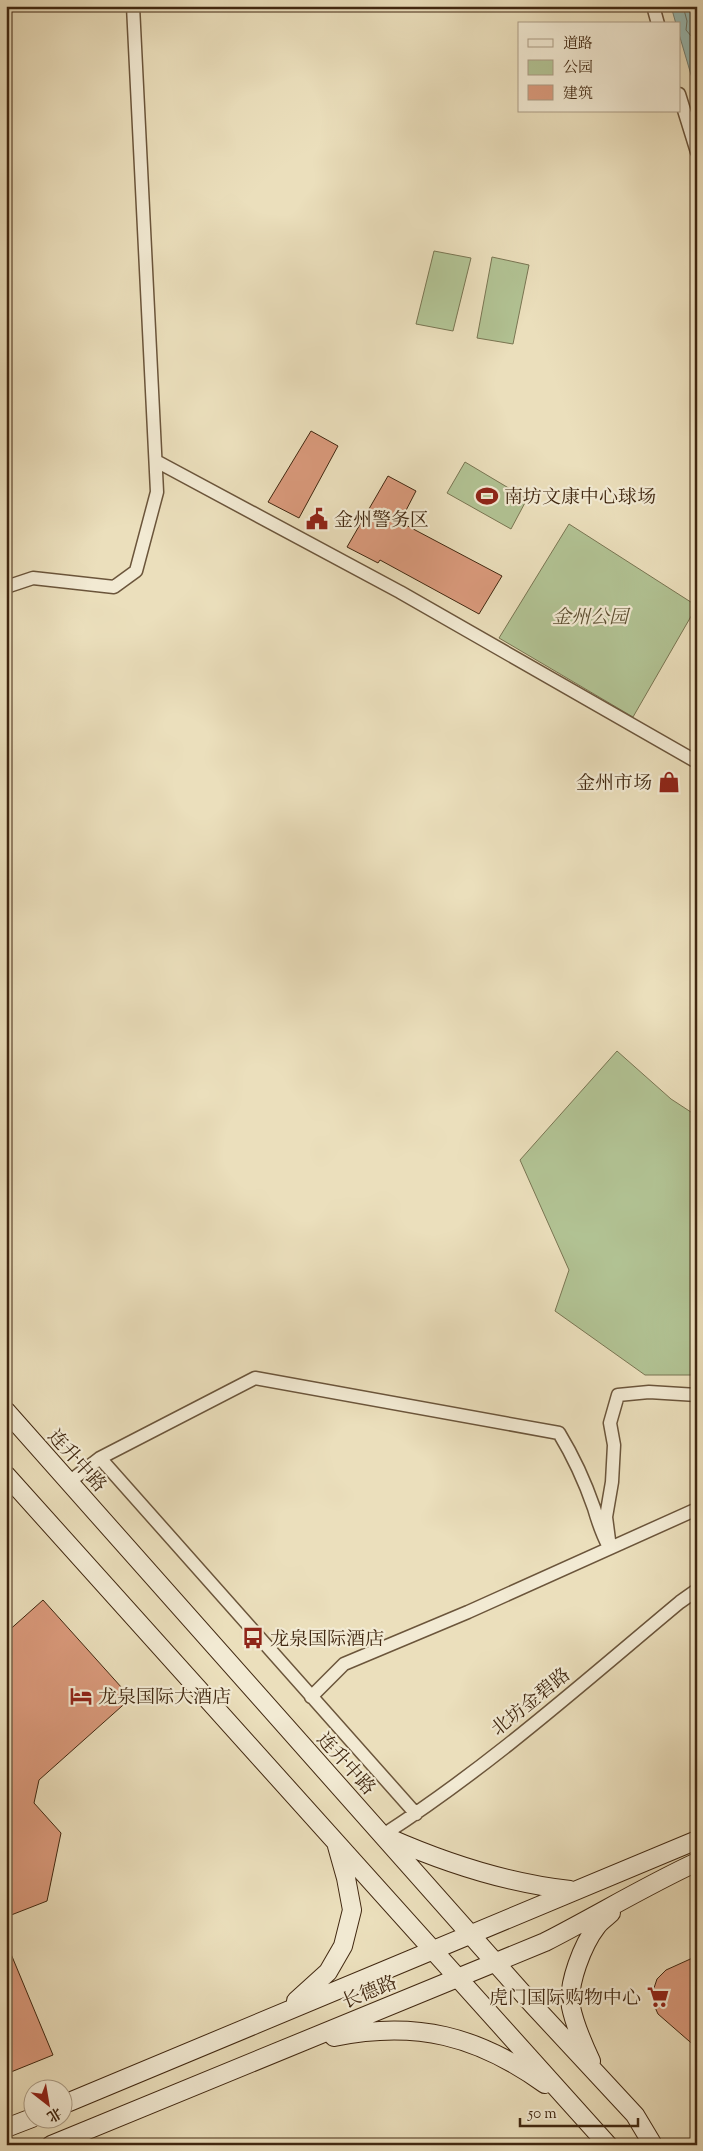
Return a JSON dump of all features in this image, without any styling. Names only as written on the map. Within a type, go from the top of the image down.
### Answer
[{"type":"main road","name":"连升中路","points":[[6,1411],[495,1962],[635,2115],[653,2145]]},
{"type":"main road","points":[[6,1475],[608,2145]]},
{"type":"main road","points":[[383,1835],[468,1870],[535,1886],[573,1890]]},
{"type":"main road","name":"长德路","points":[[72,2101],[573,1890],[697,1840]]},
{"type":"main road","points":[[270,2019],[304,1996],[328,1972],[343,1946],[352,1910],[346,1878],[335,1841]]},
{"type":"main road","name":"长德路","points":[[51,2145],[545,1942],[592,1918],[656,1881],[697,1862]]},
{"type":"main road","points":[[596,2073],[578,2032],[571,2005],[573,1983],[579,1958],[597,1926],[629,1896]]},
{"type":"main road","points":[[292,2045],[358,2032],[396,2030],[433,2033],[467,2041],[499,2054],[570,2101]]},
{"type":"main road","points":[[6,2128],[22,2122]]},
{"type":"street","points":[[6,587],[33,578],[114,587],[136,571],[157,492],[133,6]]},
{"type":"street","points":[[653,6],[657,22]]},
{"type":"street","points":[[680,97],[697,152]]},
{"type":"street","points":[[156,461],[400,592],[697,762]]},
{"type":"street","points":[[69,1482],[100,1458],[255,1378],[559,1433],[572,1454],[600,1529],[609,1547]]},
{"type":"street","points":[[609,1547],[606,1517],[614,1445],[610,1423],[618,1395],[648,1392],[697,1395]]},
{"type":"street","points":[[100,1458],[416,1814]]},
{"type":"street","points":[[311,1696],[344,1664],[468,1612],[697,1509]]},
{"type":"street","name":"北坊金碧路","points":[[383,1835],[416,1814],[518,1737],[680,1602],[697,1590]]},
{"type":"green space","points":[[434,251],[471,258],[453,331],[416,324]]},
{"type":"green space","points":[[492,257],[529,265],[513,344],[477,338]]},
{"type":"green space","name":"南坊文康中心球场","points":[[465,462],[527,499],[511,529],[447,493]]},
{"type":"green space","name":"金州公园","points":[[569,524],[697,606],[633,717],[499,638]]},
{"type":"green space","points":[[617,1051],[671,1099],[697,1116],[697,1375],[645,1375],[555,1311],[569,1270],[520,1160]]},
{"type":"water","points":[[671,6],[697,6],[697,95],[680,37],[680,22],[675,22]]},
{"type":"building","points":[[311,431],[338,446],[299,518],[268,502]]},
{"type":"building","points":[[388,476],[416,491],[400,522],[502,576],[479,614],[380,560],[378,563],[347,547]]},
{"type":"building","points":[[43,1600],[131,1698],[39,1780],[34,1803],[61,1833],[47,1901],[6,1917],[6,1633]]},
{"type":"building","points":[[6,1942],[53,2055],[6,2074]]},
{"type":"building","points":[[697,1956],[697,2048],[658,2014],[653,2003],[653,1991],[657,1979],[666,1970]]},
{"type":"place","name":"南坊文康中心球场","points":[[487,496]]},
{"type":"place","name":"金州警务区","points":[[317,519]]},
{"type":"place","name":"金州市场","points":[[669,782]]},
{"type":"place","name":"龙泉国际酒店","points":[[253,1638]]},
{"type":"place","name":"龙泉国际大酒店","points":[[81,1696]]},
{"type":"place","name":"虎门国际购物中心","points":[[658,1997]]}]
